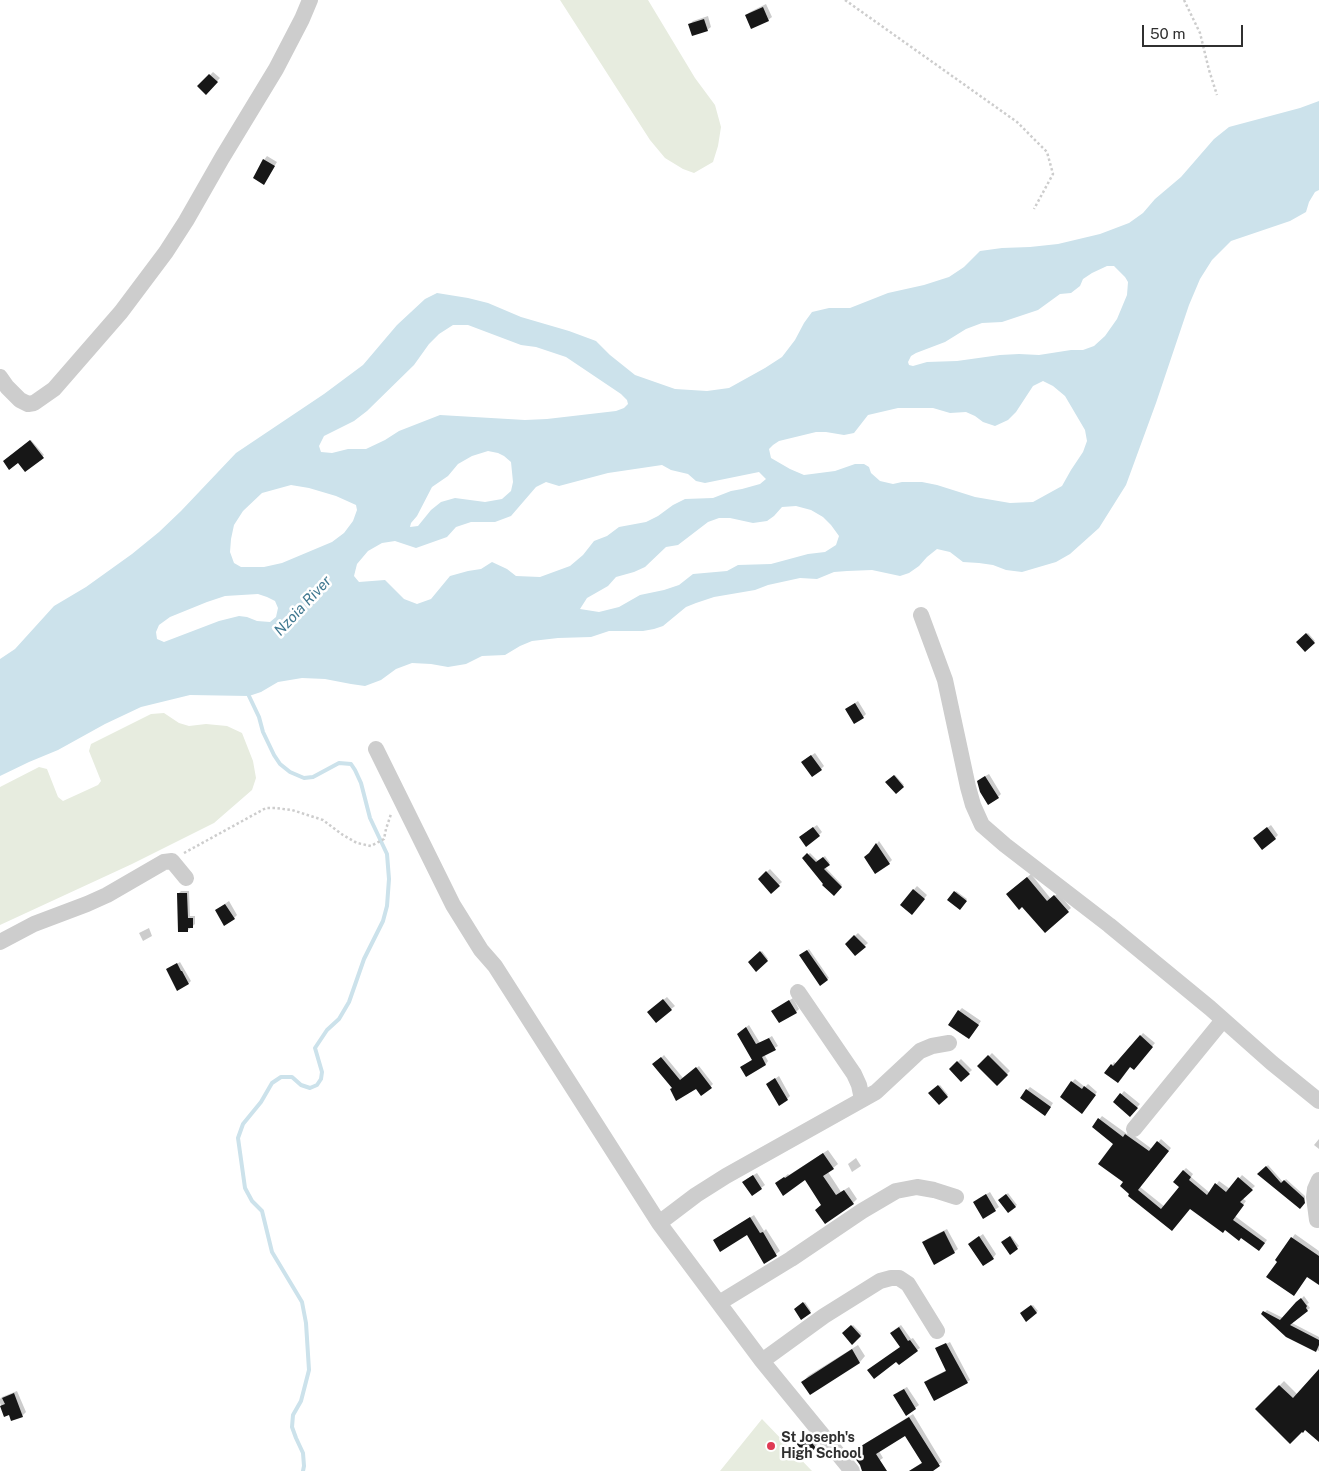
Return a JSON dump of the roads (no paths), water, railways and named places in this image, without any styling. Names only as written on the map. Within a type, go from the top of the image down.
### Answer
[{"type":"street","points":[[0,377],[20,400],[28,404],[34,403],[54,389],[121,312],[166,252],[186,221],[276,69],[310,0]]},
{"type":"street","points":[[921,615],[945,680],[968,786],[973,805],[982,825],[1109,926],[1319,1101]]},
{"type":"street","points":[[376,748],[453,905],[476,942],[495,966],[659,1223],[762,1361],[852,1471]]},
{"type":"street","points":[[0,942],[34,924],[107,895],[164,862],[172,861],[186,878]]},
{"type":"street","points":[[798,992],[854,1074],[862,1099]]},
{"type":"street","points":[[1134,1129],[1223,1020]]},
{"type":"street","points":[[659,1223],[696,1195],[726,1176],[881,1089],[906,1062],[920,1051],[932,1046],[949,1043]]},
{"type":"street","points":[[1317,1220],[1314,1197],[1319,1180]]},
{"type":"street","points":[[719,1303],[896,1191],[917,1187],[956,1197]]},
{"type":"street","points":[[762,1361],[824,1316],[880,1281],[891,1278],[899,1278],[908,1284],[937,1331]]},
{"type":"water","name":"Nzoia River","points":[[1319,101],[1319,190],[1315,192],[1309,202],[1306,212],[1290,221],[1231,241],[1212,260],[1200,279],[1189,305],[1126,485],[1099,528],[1070,554],[1056,562],[1022,572],[1006,570],[993,565],[963,562],[950,552],[937,549],[919,566],[909,573],[900,576],[872,570],[834,572],[817,579],[800,578],[755,590],[714,597],[696,603],[686,607],[663,626],[654,629],[643,631],[609,631],[591,637],[532,641],[505,655],[482,656],[466,664],[448,667],[412,663],[396,669],[381,680],[365,686],[325,679],[302,678],[278,682],[261,692],[249,696],[190,695],[141,707],[58,750],[0,776],[0,659],[15,649],[54,606],[86,587],[159,532],[236,453],[324,394],[363,365],[397,325],[425,299],[437,293],[468,298],[488,303],[521,317],[569,331],[596,341],[635,375],[675,389],[707,391],[729,388],[782,357],[812,312],[829,308],[850,308],[888,293],[949,277],[964,267],[980,251],[1058,244],[1100,234],[1129,223],[1143,213],[1155,199],[1181,177],[1214,139],[1229,127]],"holes":[[[1107,266],[1114,266],[1128,282],[1127,295],[1117,319],[1105,336],[1094,346],[1083,350],[1039,355],[1000,355],[909,365],[908,362],[911,356],[945,342],[966,329],[982,323],[1002,322],[1038,310],[1060,294],[1071,293],[1080,286],[1083,279]],[[453,325],[468,325],[521,345],[536,347],[566,357],[621,394],[628,404],[616,411],[547,419],[525,420],[440,415],[399,431],[366,449],[348,449],[332,453],[321,452],[319,446],[324,436],[354,421],[367,411],[414,365],[429,344],[439,334]],[[1043,381],[1053,386],[1065,396],[1085,430],[1087,441],[1083,452],[1062,486],[1033,502],[1010,503],[975,497],[922,482],[893,484],[880,481],[871,473],[869,467],[864,464],[855,464],[835,471],[804,475],[771,458],[769,449],[779,441],[816,432],[844,435],[854,433],[868,415],[898,408],[933,408],[950,413],[966,412],[983,422],[995,426],[1008,420],[1016,412],[1033,386]],[[488,451],[504,456],[511,462],[513,482],[511,491],[502,499],[485,502],[455,498],[441,502],[431,510],[418,526],[410,527],[432,487],[448,476],[458,464],[472,456]],[[662,465],[671,470],[688,474],[696,481],[705,483],[759,472],[766,479],[760,484],[731,491],[713,498],[685,499],[646,522],[619,527],[607,536],[594,541],[583,555],[570,566],[540,577],[516,576],[507,569],[492,562],[481,569],[450,576],[431,599],[417,604],[404,599],[385,580],[359,582],[354,576],[357,564],[368,551],[382,543],[395,541],[416,548],[447,537],[456,527],[471,522],[495,522],[511,516],[536,487],[546,482],[559,486],[608,473]],[[291,485],[336,496],[356,505],[357,510],[353,521],[344,533],[332,542],[282,563],[264,567],[241,567],[234,563],[230,552],[231,539],[234,525],[243,511],[262,493]],[[796,506],[811,510],[823,517],[839,536],[836,545],[825,552],[808,554],[771,564],[738,565],[727,571],[693,574],[679,585],[640,595],[619,607],[599,612],[580,609],[587,598],[608,586],[616,577],[645,567],[666,547],[678,545],[708,522],[719,518],[730,518],[753,523],[767,521],[782,507]],[[258,594],[275,601],[278,608],[276,617],[270,622],[239,616],[219,621],[164,642],[157,639],[156,632],[159,625],[170,617],[225,596]]]},
{"type":"waterway","points":[[248,691],[263,732],[274,755],[280,764],[290,772],[304,778],[313,777],[339,763],[351,764],[361,783],[370,818],[387,854],[389,879],[387,906],[383,921],[364,959],[349,1002],[339,1019],[327,1030],[315,1048],[322,1072],[321,1079],[317,1085],[310,1088],[301,1085],[292,1077],[281,1077],[272,1083],[261,1102],[243,1124],[238,1138],[245,1188],[252,1201],[262,1211],[272,1252],[302,1302],[306,1323],[309,1370],[301,1401],[293,1415],[292,1427],[303,1453],[303,1471]]},
{"type":"place","name":"St Joseph's High School","points":[[771,1446]]}]
